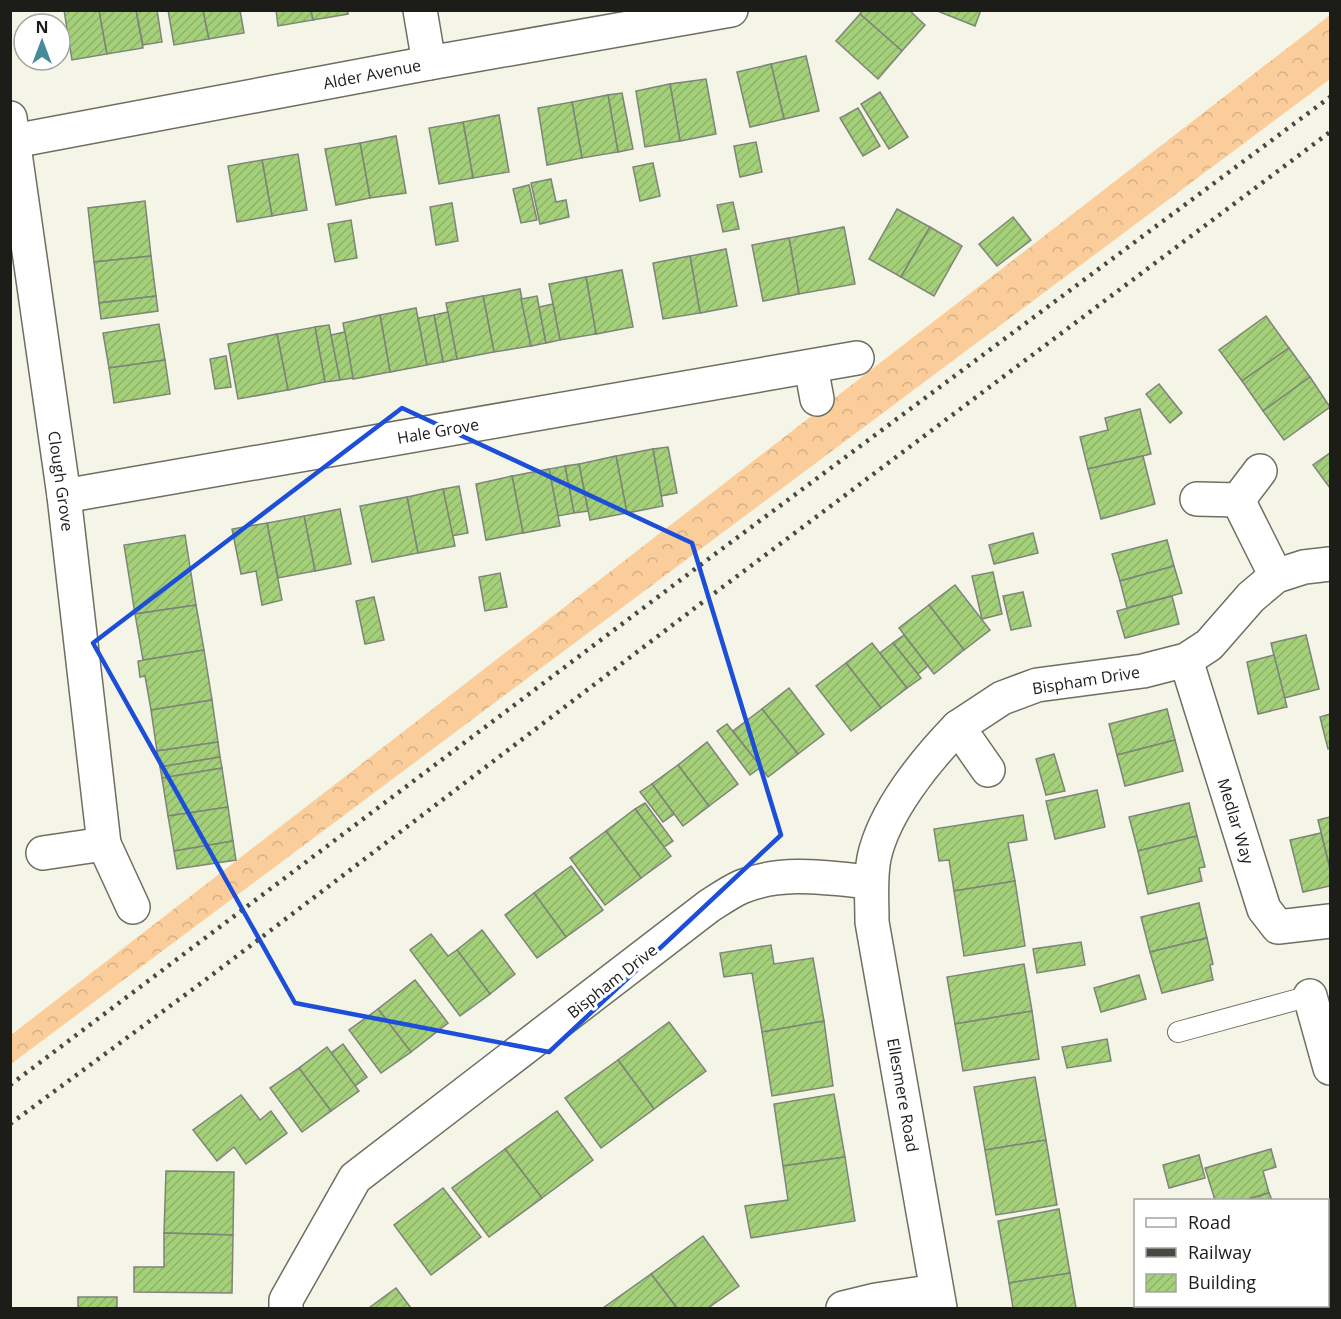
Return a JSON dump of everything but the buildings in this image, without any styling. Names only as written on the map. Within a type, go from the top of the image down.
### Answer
[{"type":"street","points":[[420,10],[429,63]]},
{"type":"street","name":"Alder Avenue","points":[[12,129],[429,63],[731,10]]},
{"type":"street","name":"Clough Grove","points":[[12,129],[64,496],[104,844],[133,907]]},
{"type":"street","name":"Hale Grove","points":[[64,496],[857,358]]},
{"type":"street","points":[[811,367],[816,399]]},
{"type":"street","points":[[1238,500],[1260,471]]},
{"type":"street","points":[[1197,500],[1238,500]]},
{"type":"street","points":[[1238,500],[1276,576]]},
{"type":"street","points":[[1186,660],[1209,645],[1251,597],[1276,576],[1304,567],[1330,564]]},
{"type":"street","name":"Bispham Drive","points":[[285,1308],[286,1300],[355,1178],[709,906],[741,887],[766,879],[819,877],[871,882],[874,855],[896,807],[935,751],[958,727],[1002,698],[1037,685],[1143,671],[1186,660]]},
{"type":"street","name":"Medlar Way","points":[[1186,660],[1264,909],[1278,927],[1330,921]]},
{"type":"street","points":[[958,727],[988,770]]},
{"type":"street","points":[[43,853],[104,844]]},
{"type":"street","name":"Ellesmere Road","points":[[871,882],[872,922],[938,1300]]},
{"type":"street","points":[[1310,996],[1330,1068]]},
{"type":"street","points":[[843,1308],[876,1300],[938,1300]]},
{"type":"lane","points":[[1178,1032],[1310,996]]},
{"type":"highlighted area","points":[[402,408],[692,543],[781,835],[549,1052],[295,1003],[93,643]]},
{"type":"green space","points":[[1330,15],[1330,79],[11,1064],[11,1035]]},
{"type":"railway","points":[[10,1085],[699,566],[1330,97]]},
{"type":"railway","points":[[10,1124],[204,981],[716,592],[1330,132]]}]
